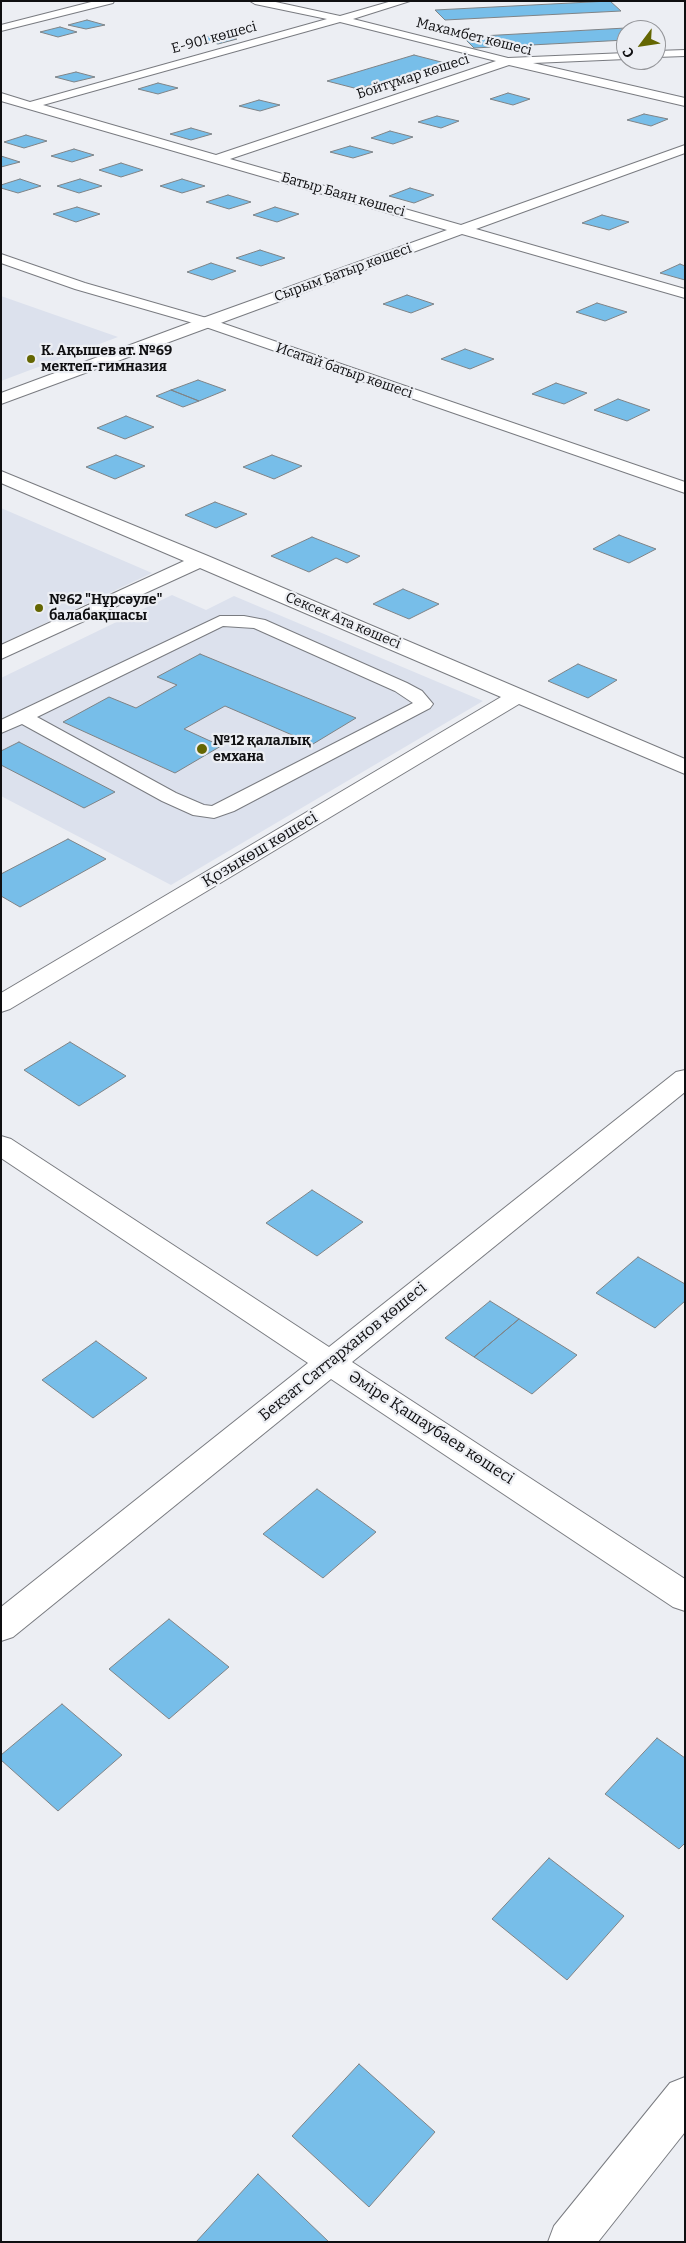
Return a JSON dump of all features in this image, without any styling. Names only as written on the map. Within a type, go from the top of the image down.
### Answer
[{"type":"street","points":[[1,28],[109,1]]},
{"type":"street","name":"Махамбет көшесі","points":[[255,1],[340,19],[508,61],[685,102]]},
{"type":"street","name":"Е-901 көшесі","points":[[31,105],[405,1]]},
{"type":"street","points":[[666,54],[685,53]]},
{"type":"street","name":"Бойтұмар көшесі","points":[[216,159],[508,61],[616,56]]},
{"type":"street","name":"Батыр Баян көшесі","points":[[1,97],[685,294]]},
{"type":"street","name":"Сырым Батыр көшесі","points":[[1,399],[204,322],[685,149]]},
{"type":"street","name":"Исатай батыр көшесі","points":[[1,258],[80,286],[204,322],[685,488]]},
{"type":"street","name":"Сексек Ата көшесі","points":[[1,476],[685,767]]},
{"type":"street","points":[[1,653],[201,560]]},
{"type":"street","name":"Қозыкөш көшесі","points":[[1,1004],[519,695]]},
{"type":"street","name":"Бекзат Саттарханов көшесі","points":[[1,1627],[685,1078]]},
{"type":"street","name":"Әміре Қашаубаев көшесі","points":[[1,1145],[685,1596]]},
{"type":"street","points":[[570,2242],[685,2098]]},
{"type":"lane","points":[[1,727],[220,621],[244,621],[259,624],[401,687],[416,695],[424,704],[214,812],[200,811],[169,797],[23,717]]},
{"type":"shaded area","name":"К. Ақышев ат. №69 мектеп-гимназия","points":[[1,296],[118,337],[1,381]]},
{"type":"shaded area","name":"№62 \"Нұрсәуле\" балабақшасы","points":[[1,508],[152,573],[1,644]]},
{"type":"shaded area","name":"№12 қалалық емхана","points":[[172,595],[206,610],[234,596],[483,701],[171,885],[1,796],[1,678]]},
{"type":"building","points":[[610,1],[621,11],[445,20],[435,10]]},
{"type":"building","points":[[87,20],[105,25],[86,29],[68,25]]},
{"type":"building","points":[[60,27],[77,32],[58,37],[40,32]]},
{"type":"building","points":[[616,29],[616,41],[474,48],[463,37]]},
{"type":"building","points":[[217,34],[237,39],[218,44],[199,39]]},
{"type":"building","points":[[414,55],[445,63],[358,89],[327,81]]},
{"type":"building","points":[[76,72],[95,77],[74,82],[55,77]]},
{"type":"building","points":[[158,83],[178,88],[158,94],[138,89]]},
{"type":"building","points":[[508,93],[530,99],[513,105],[490,99]]},
{"type":"building","points":[[259,100],[280,105],[260,111],[239,106]]},
{"type":"building","points":[[644,114],[668,119],[651,126],[627,120]]},
{"type":"building","points":[[437,116],[459,121],[441,128],[418,122]]},
{"type":"building","points":[[191,128],[212,134],[191,140],[170,134]]},
{"type":"building","points":[[390,131],[413,137],[393,144],[371,138]]},
{"type":"building","points":[[26,135],[47,141],[24,148],[4,142]]},
{"type":"building","points":[[350,146],[373,152],[353,158],[330,152]]},
{"type":"building","points":[[74,149],[94,155],[72,162],[51,156]]},
{"type":"building","points":[[1,156],[20,162],[1,167]]},
{"type":"building","points":[[121,163],[143,170],[121,177],[99,170]]},
{"type":"building","points":[[20,179],[41,186],[18,193],[1,188],[1,185]]},
{"type":"building","points":[[80,179],[102,186],[79,193],[57,186]]},
{"type":"building","points":[[182,179],[205,186],[182,193],[160,186]]},
{"type":"building","points":[[410,188],[434,195],[414,203],[389,196]]},
{"type":"building","points":[[228,195],[251,202],[229,209],[206,202]]},
{"type":"building","points":[[77,207],[100,214],[76,222],[53,214]]},
{"type":"building","points":[[275,207],[299,214],[277,222],[253,215]]},
{"type":"building","points":[[602,215],[629,222],[609,230],[582,223]]},
{"type":"building","points":[[260,250],[285,258],[261,266],[236,258]]},
{"type":"building","points":[[211,263],[236,271],[212,280],[187,272]]},
{"type":"building","points":[[680,264],[685,266],[685,280],[660,273]]},
{"type":"building","points":[[407,295],[434,304],[411,313],[383,304]]},
{"type":"building","points":[[597,303],[627,312],[605,321],[576,312]]},
{"type":"building","points":[[465,349],[494,359],[470,369],[441,359]]},
{"type":"building","points":[[198,380],[226,390],[199,401],[171,390]]},
{"type":"building","points":[[556,383],[587,393],[564,404],[532,394]]},
{"type":"building","points":[[171,390],[199,401],[183,407],[156,396]]},
{"type":"building","points":[[618,399],[650,410],[627,421],[594,410]]},
{"type":"building","points":[[126,416],[154,427],[125,439],[97,428]]},
{"type":"building","points":[[116,455],[145,466],[115,479],[86,467]]},
{"type":"building","points":[[272,455],[302,466],[274,479],[243,467]]},
{"type":"building","points":[[215,502],[247,514],[216,528],[185,515]]},
{"type":"building","points":[[619,535],[656,549],[629,563],[593,549]]},
{"type":"building","points":[[312,537],[360,556],[347,563],[336,558],[309,572],[271,556]]},
{"type":"building","points":[[403,589],[439,604],[409,619],[373,604]]},
{"type":"building","points":[[200,654],[356,718],[313,744],[225,706],[184,729],[221,746],[175,773],[63,722],[109,697],[136,708],[177,685],[157,677]]},
{"type":"building","points":[[578,664],[617,680],[588,698],[548,681]]},
{"type":"building","points":[[19,742],[115,792],[84,808],[1,765],[1,751]]},
{"type":"building","points":[[68,839],[106,859],[20,907],[1,896],[1,874]]},
{"type":"building","points":[[70,1042],[126,1076],[79,1106],[24,1070]]},
{"type":"building","points":[[312,1190],[363,1222],[317,1256],[266,1223]]},
{"type":"building","points":[[638,1257],[685,1284],[685,1301],[655,1328],[596,1293]]},
{"type":"building","points":[[490,1301],[519,1319],[474,1357],[445,1338]]},
{"type":"building","points":[[519,1319],[577,1355],[532,1394],[474,1357]]},
{"type":"building","points":[[96,1341],[147,1378],[93,1418],[42,1380]]},
{"type":"building","points":[[317,1489],[376,1532],[323,1578],[263,1534]]},
{"type":"building","points":[[169,1619],[229,1667],[169,1719],[109,1669]]},
{"type":"building","points":[[62,1704],[122,1755],[58,1811],[1,1760],[1,1755]]},
{"type":"building","points":[[657,1738],[685,1758],[685,1843],[679,1849],[605,1794]]},
{"type":"building","points":[[549,1858],[624,1916],[567,1980],[492,1919]]},
{"type":"building","points":[[359,2064],[435,2132],[369,2207],[292,2136]]},
{"type":"building","points":[[258,2174],[329,2242],[196,2242]]},
{"type":"place","name":"К. Ақышев ат. №69 мектеп-гимназия","points":[[31,359]]},
{"type":"place","name":"№62 \"Нұрсәуле\" балабақшасы","points":[[39,608]]},
{"type":"place","name":"№12 қалалық емхана","points":[[202,749]]}]
